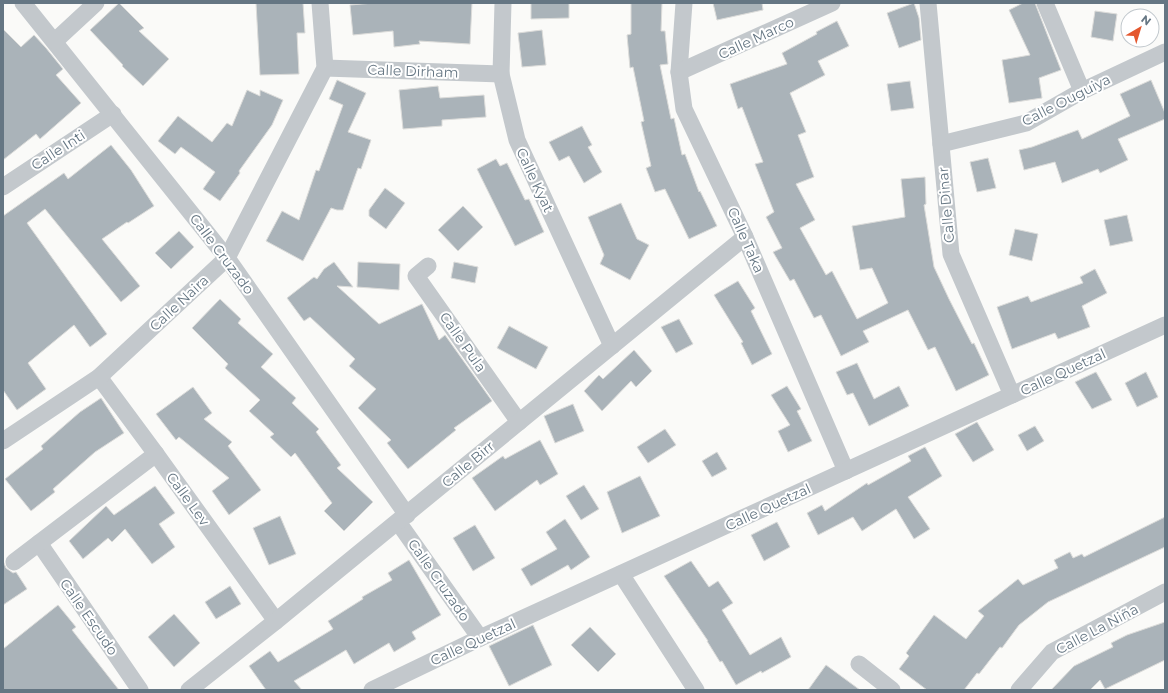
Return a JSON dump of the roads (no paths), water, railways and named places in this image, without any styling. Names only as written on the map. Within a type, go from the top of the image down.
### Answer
[{"type":"street","name":"Calle Cruzado","points":[[23,3],[227,258],[403,519],[480,638]]},
{"type":"street","points":[[54,41],[96,3]]},
{"type":"street","points":[[320,3],[325,68]]},
{"type":"street","name":"Calle Kyat","points":[[502,3],[501,74],[516,140],[612,346]]},
{"type":"street","name":"Calle Taka","points":[[684,3],[680,72],[684,109],[745,237],[846,471]]},
{"type":"street","name":"Calle Marco","points":[[680,72],[832,3]]},
{"type":"street","name":"Calle Dinar","points":[[928,3],[951,254],[1012,395]]},
{"type":"street","points":[[1045,3],[1082,91]]},
{"type":"street","name":"Calle Ouguiya","points":[[941,144],[1026,123],[1082,91],[1165,52]]},
{"type":"street","name":"Calle Dirham","points":[[325,68],[501,74]]},
{"type":"street","name":"Calle Naira","points":[[3,441],[99,378],[227,258],[325,68]]},
{"type":"street","name":"Calle Inti","points":[[3,186],[113,114]]},
{"type":"street","name":"Calle Birr","points":[[189,690],[403,519],[745,237]]},
{"type":"street","name":"Calle Pula","points":[[428,266],[416,276],[519,422]]},
{"type":"street","name":"Calle Quetzal","points":[[372,690],[480,638],[1165,325]]},
{"type":"street","name":"Calle Lev","points":[[99,378],[156,454],[276,621]]},
{"type":"street","points":[[14,562],[156,454]]},
{"type":"street","name":"Calle Escudo","points":[[39,543],[140,690]]},
{"type":"street","points":[[621,574],[696,690]]},
{"type":"street","name":"Calle La Niña","points":[[1019,690],[1052,652],[1165,592]]},
{"type":"street","points":[[859,664],[892,690]]}]
